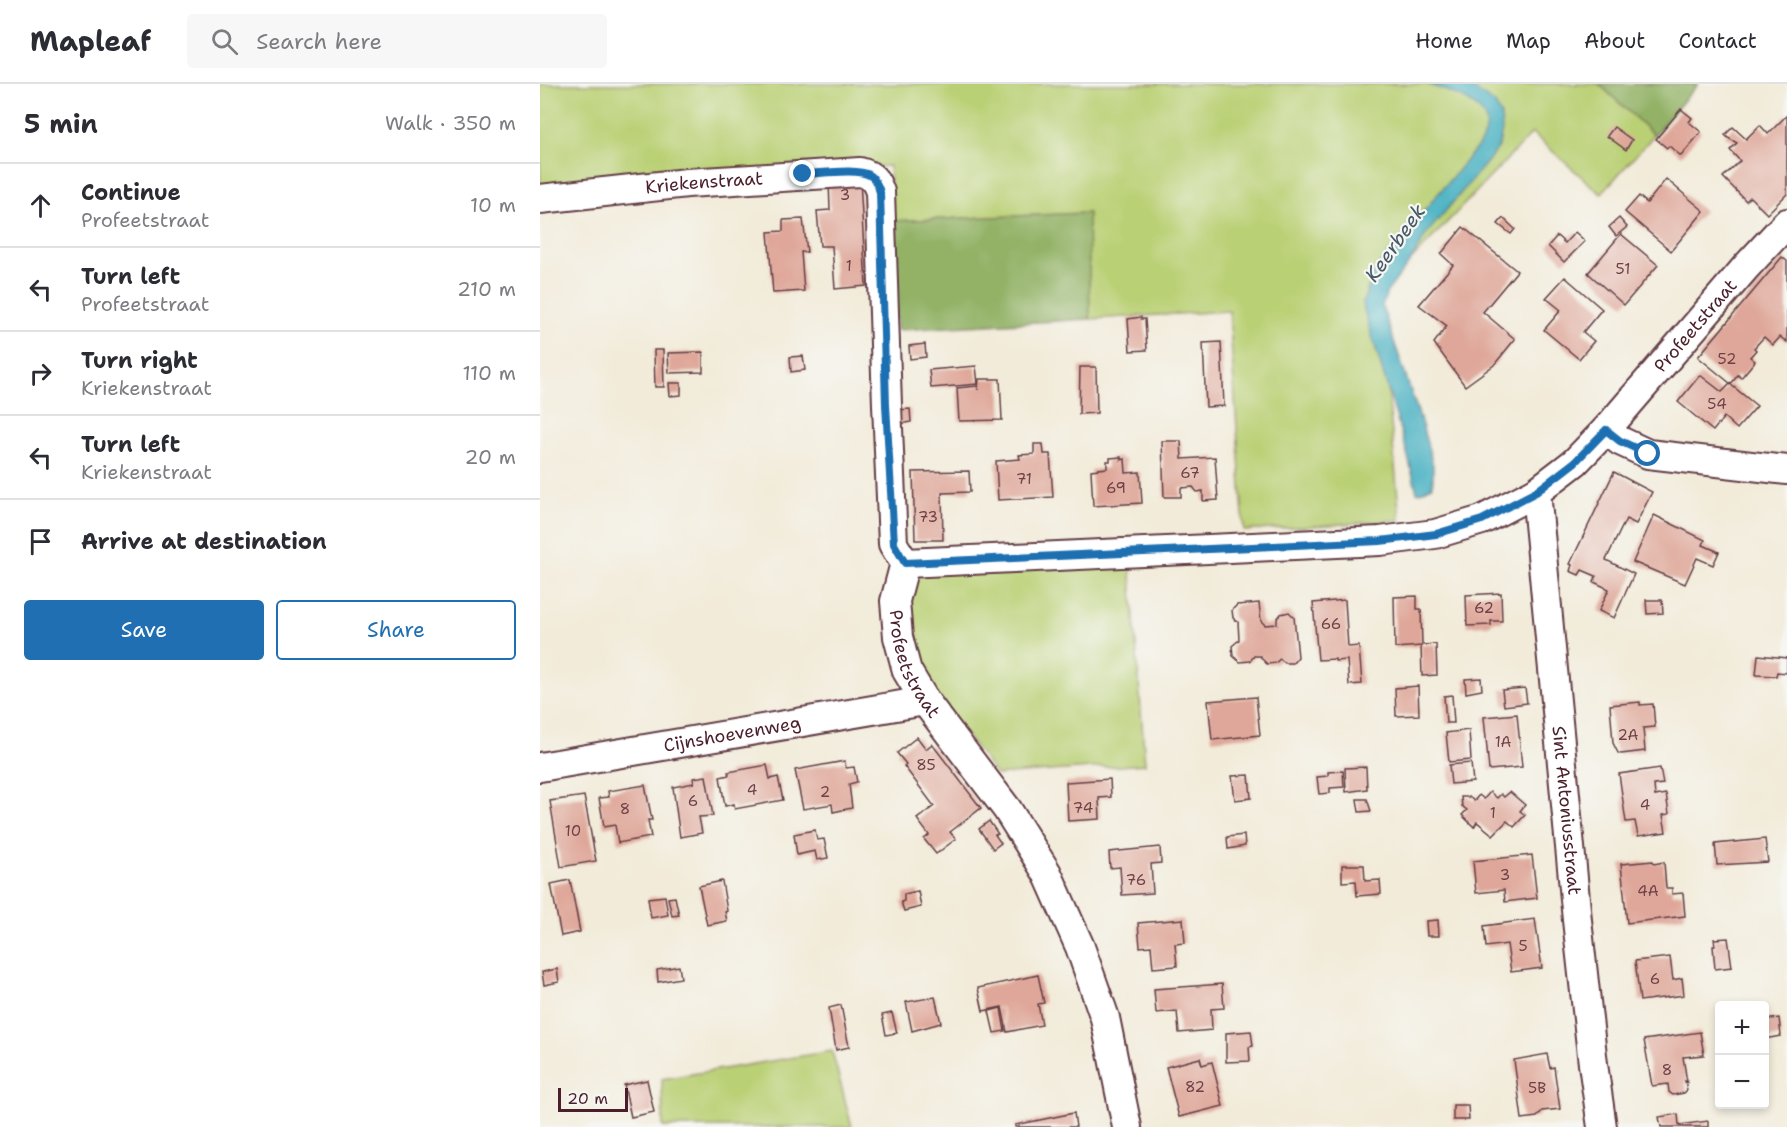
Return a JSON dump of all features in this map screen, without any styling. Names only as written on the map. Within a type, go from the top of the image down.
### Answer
[{"type":"street","name":"Kriekenstraat","points":[[540,199],[687,183],[860,172],[870,175],[880,192],[886,405],[894,544],[905,563]]},
{"type":"street","name":"Profeetstraat","points":[[1127,1127],[1105,1018],[1080,947],[1047,873],[1006,809],[925,701],[906,671],[897,637],[895,602],[905,563],[1380,541],[1436,534],[1482,520],[1536,492],[1575,462],[1606,430],[1746,267],[1787,223]]},
{"type":"street","points":[[1606,430],[1620,441],[1648,454],[1787,470]]},
{"type":"street","name":"Sint Antoniusstraat","points":[[1536,492],[1576,909],[1602,1127]]},
{"type":"street","name":"Cijnshoevenweg","points":[[540,767],[925,701]]},
{"type":"green space","points":[[540,84],[1599,84],[1654,135],[1601,194],[1532,133],[1379,294],[1400,520],[1244,531],[1229,311],[1090,319],[1087,213],[892,221],[889,166],[659,178],[540,188]]},
{"type":"green space","points":[[1599,84],[1698,84],[1654,135]]},
{"type":"green space","points":[[1088,213],[1090,319],[897,330],[892,221]]},
{"type":"green space","points":[[1130,561],[1145,764],[996,775],[918,670],[905,601],[918,571]]},
{"type":"green space","points":[[832,1051],[852,1127],[663,1127],[662,1079]]},
{"type":"water","points":[[1426,84],[1457,84],[1472,88],[1495,104],[1501,115],[1502,130],[1499,145],[1427,233],[1411,260],[1387,292],[1382,306],[1420,418],[1433,465],[1432,486],[1419,493],[1363,301],[1376,268],[1479,145],[1486,128],[1483,115],[1477,108],[1461,97]]},
{"type":"building","points":[[1681,109],[1692,118],[1689,122],[1701,132],[1681,156],[1656,139]]},
{"type":"building","points":[[1787,115],[1787,194],[1767,214],[1750,197],[1746,201],[1723,177],[1740,161],[1730,150],[1737,143],[1725,135],[1733,127],[1746,139],[1760,125],[1768,134]]},
{"type":"building","points":[[1614,127],[1632,140],[1626,150],[1607,136]]},
{"type":"building","points":[[1666,179],[1704,211],[1671,251],[1625,212],[1639,196],[1647,203]]},
{"type":"building","points":[[860,180],[866,286],[835,289],[832,246],[820,246],[817,211],[830,210],[829,181]]},
{"type":"building","points":[[1503,218],[1515,229],[1511,234],[1498,224]]},
{"type":"building","points":[[1619,218],[1627,227],[1616,236],[1609,227]]},
{"type":"building","points":[[803,219],[807,252],[801,252],[804,291],[773,293],[768,232],[783,231],[783,220]]},
{"type":"building","points":[[1463,227],[1517,271],[1483,312],[1515,339],[1494,365],[1465,386],[1434,343],[1447,326],[1419,305],[1453,265],[1441,254]]},
{"type":"building","points":[[1575,232],[1585,241],[1564,262],[1548,246],[1557,236],[1565,243]]},
{"type":"building","points":[[1621,234],[1658,265],[1624,305],[1588,273]]},
{"type":"building","points":[[1782,257],[1787,261],[1787,342],[1780,337],[1773,345],[1764,337],[1754,348],[1756,350],[1750,357],[1755,361],[1741,378],[1738,375],[1731,384],[1698,357]]},
{"type":"building","points":[[1565,277],[1602,309],[1583,332],[1594,341],[1579,359],[1544,330],[1561,310],[1546,298]]},
{"type":"building","points":[[1141,317],[1145,319],[1147,350],[1130,351],[1128,319]]},
{"type":"building","points":[[1221,342],[1224,406],[1206,407],[1203,343]]},
{"type":"building","points":[[925,344],[926,357],[910,359],[909,346]]},
{"type":"building","points":[[654,350],[663,350],[664,387],[655,387]]},
{"type":"building","points":[[703,352],[703,372],[669,373],[668,353]]},
{"type":"building","points":[[803,356],[805,370],[791,372],[790,357]]},
{"type":"building","points":[[976,366],[978,384],[931,388],[929,370]]},
{"type":"building","points":[[1080,367],[1096,367],[1097,413],[1079,414]]},
{"type":"building","points":[[1700,375],[1722,392],[1730,384],[1757,406],[1737,429],[1724,417],[1713,431],[1678,402]]},
{"type":"building","points":[[979,379],[1000,379],[1002,420],[959,421],[957,388],[978,386],[978,390]]},
{"type":"building","points":[[669,383],[681,383],[681,395],[670,396]]},
{"type":"building","points":[[910,409],[911,422],[900,424],[899,410]]},
{"type":"building","points":[[1162,441],[1181,441],[1182,459],[1215,457],[1218,500],[1203,501],[1203,491],[1197,492],[1193,487],[1181,488],[1181,497],[1164,497]]},
{"type":"building","points":[[1034,444],[1043,444],[1044,454],[1050,454],[1053,497],[998,500],[996,461],[1020,459],[1019,455],[1034,454]]},
{"type":"building","points":[[1121,457],[1121,460],[1125,459],[1126,473],[1140,472],[1142,503],[1093,506],[1091,470],[1107,468],[1107,461],[1110,461],[1110,458]]},
{"type":"building","points":[[969,471],[970,492],[942,493],[943,540],[915,540],[913,472]]},
{"type":"building","points":[[1614,472],[1652,492],[1636,524],[1626,519],[1606,560],[1634,574],[1614,618],[1599,611],[1609,589],[1594,582],[1596,576],[1582,570],[1579,575],[1570,571],[1572,565],[1570,564]]},
{"type":"building","points":[[1654,515],[1705,540],[1703,545],[1719,552],[1713,565],[1697,558],[1685,584],[1633,562]]},
{"type":"building","points":[[1501,593],[1502,621],[1491,621],[1491,625],[1467,626],[1466,595]]},
{"type":"building","points":[[1417,596],[1417,609],[1421,609],[1422,645],[1436,644],[1437,675],[1422,676],[1421,646],[1395,648],[1394,597]]},
{"type":"building","points":[[1345,600],[1348,647],[1359,646],[1362,684],[1349,685],[1347,660],[1318,660],[1313,603]]},
{"type":"building","points":[[1646,600],[1662,600],[1663,613],[1647,614]]},
{"type":"building","points":[[1259,603],[1261,621],[1265,625],[1277,624],[1277,619],[1281,614],[1289,612],[1294,617],[1298,657],[1293,663],[1285,663],[1280,659],[1275,663],[1267,664],[1261,656],[1254,656],[1250,661],[1240,662],[1233,656],[1232,646],[1239,640],[1238,622],[1233,618],[1232,610],[1237,605]]},
{"type":"building","points":[[1758,655],[1787,658],[1787,673],[1777,672],[1776,676],[1756,675]]},
{"type":"building","points":[[1481,678],[1482,690],[1466,693],[1465,679]]},
{"type":"building","points":[[1418,686],[1419,715],[1396,716],[1395,688]]},
{"type":"building","points":[[1525,688],[1527,703],[1504,706],[1502,690]]},
{"type":"building","points":[[1452,695],[1454,723],[1446,723],[1444,696]]},
{"type":"building","points":[[1256,697],[1260,735],[1212,740],[1208,701]]},
{"type":"building","points":[[1640,702],[1640,705],[1653,704],[1655,727],[1643,728],[1645,751],[1618,753],[1613,743],[1610,705]]},
{"type":"building","points":[[1517,714],[1522,767],[1489,770],[1484,717]]},
{"type":"building","points":[[1469,730],[1471,760],[1449,762],[1446,733]]},
{"type":"building","points":[[917,737],[926,749],[932,744],[981,808],[950,832],[956,839],[936,854],[924,839],[929,835],[917,819],[934,806],[897,753]]},
{"type":"building","points":[[845,761],[846,768],[854,767],[857,782],[849,784],[852,808],[833,812],[832,804],[803,809],[795,770]]},
{"type":"building","points":[[1471,763],[1473,782],[1451,784],[1449,765]]},
{"type":"building","points":[[767,765],[770,779],[778,777],[783,800],[735,809],[734,804],[725,806],[720,777],[729,775],[728,772]]},
{"type":"building","points":[[1366,767],[1367,789],[1346,792],[1345,768]]},
{"type":"building","points":[[1660,768],[1663,784],[1654,785],[1655,796],[1666,794],[1669,814],[1663,815],[1666,832],[1638,836],[1635,821],[1626,822],[1619,774]]},
{"type":"building","points":[[1343,771],[1344,787],[1330,788],[1330,793],[1319,794],[1317,777],[1328,776],[1328,772]]},
{"type":"building","points":[[1249,775],[1251,798],[1235,800],[1232,776]]},
{"type":"building","points":[[706,776],[713,816],[699,817],[702,833],[680,837],[673,787],[694,783],[693,778]]},
{"type":"building","points":[[1110,779],[1111,797],[1099,798],[1100,819],[1068,821],[1066,782]]},
{"type":"building","points":[[645,785],[652,820],[648,820],[651,837],[618,843],[615,825],[604,827],[599,798],[609,797],[608,791]]},
{"type":"building","points":[[1490,792],[1497,798],[1501,794],[1504,797],[1510,792],[1525,805],[1520,811],[1525,815],[1514,827],[1507,821],[1493,835],[1477,822],[1474,827],[1462,815],[1467,810],[1462,806],[1461,797],[1469,797],[1474,801],[1479,795],[1484,799]]},
{"type":"building","points":[[584,796],[596,861],[561,867],[550,801]]},
{"type":"building","points":[[1357,799],[1367,799],[1371,811],[1359,812]]},
{"type":"building","points":[[989,821],[1001,843],[993,849],[979,829]]},
{"type":"building","points":[[815,830],[817,840],[824,839],[828,858],[817,860],[815,851],[797,855],[794,834]]},
{"type":"building","points":[[1244,835],[1245,846],[1228,849],[1227,837]]},
{"type":"building","points":[[1765,839],[1768,862],[1717,865],[1715,844]]},
{"type":"building","points":[[1160,847],[1161,863],[1151,864],[1153,893],[1122,895],[1120,867],[1110,868],[1109,852]]},
{"type":"building","points":[[1532,855],[1537,898],[1505,902],[1504,890],[1476,893],[1473,861]]},
{"type":"building","points":[[1653,861],[1654,864],[1664,862],[1666,888],[1672,888],[1672,894],[1683,893],[1685,916],[1627,923],[1621,864]]},
{"type":"building","points":[[1342,865],[1364,865],[1365,881],[1380,880],[1381,894],[1357,896],[1356,881],[1342,882]]},
{"type":"building","points":[[570,880],[580,932],[561,936],[551,884]]},
{"type":"building","points":[[722,881],[727,921],[707,925],[699,886]]},
{"type":"building","points":[[918,891],[921,907],[904,911],[901,902],[904,901],[904,894]]},
{"type":"building","points":[[665,896],[668,915],[651,918],[648,898]]},
{"type":"building","points":[[675,897],[679,915],[672,916],[668,898]]},
{"type":"building","points":[[1183,919],[1185,943],[1175,944],[1177,966],[1153,968],[1151,946],[1140,947],[1138,923]]},
{"type":"building","points":[[1535,919],[1542,968],[1511,972],[1507,944],[1486,947],[1484,926]]},
{"type":"building","points":[[1438,920],[1439,936],[1427,936],[1426,921]]},
{"type":"building","points":[[1728,938],[1732,967],[1715,969],[1714,939]]},
{"type":"building","points":[[1670,957],[1673,980],[1682,978],[1684,995],[1640,1001],[1635,961]]},
{"type":"building","points":[[679,966],[681,978],[658,982],[657,970]]},
{"type":"building","points":[[557,969],[559,982],[544,985],[542,972]]},
{"type":"building","points":[[1038,975],[1044,1003],[1038,1004],[1042,1025],[1007,1032],[1002,1007],[983,1011],[978,988]]},
{"type":"building","points":[[1222,984],[1224,1008],[1211,1009],[1212,1030],[1179,1033],[1177,1011],[1156,1013],[1154,989]]},
{"type":"building","points":[[935,997],[941,1023],[912,1031],[906,1002]]},
{"type":"building","points":[[841,1005],[849,1047],[836,1050],[829,1008]]},
{"type":"building","points":[[1001,1008],[1005,1031],[994,1033],[989,1011]]},
{"type":"building","points":[[892,1013],[897,1033],[886,1035],[882,1015]]},
{"type":"building","points":[[1779,1018],[1781,1036],[1769,1038],[1769,1019]]},
{"type":"building","points":[[1251,1031],[1253,1046],[1249,1047],[1250,1061],[1226,1062],[1226,1033]]},
{"type":"building","points":[[1700,1032],[1704,1055],[1683,1057],[1687,1090],[1684,1093],[1673,1095],[1669,1092],[1668,1084],[1652,1086],[1644,1040]]},
{"type":"building","points":[[1547,1054],[1550,1068],[1554,1067],[1560,1109],[1542,1111],[1537,1117],[1522,1119],[1514,1060]]},
{"type":"building","points":[[1200,1058],[1202,1065],[1212,1062],[1223,1106],[1179,1117],[1166,1067]]},
{"type":"building","points":[[647,1080],[654,1112],[631,1117],[624,1085]]},
{"type":"building","points":[[1453,1105],[1468,1105],[1469,1120],[1453,1120]]},
{"type":"building","points":[[1074,1113],[1076,1127],[1015,1127],[1015,1125]]},
{"type":"building","points":[[1678,1114],[1679,1125],[1708,1121],[1708,1127],[1661,1127],[1659,1117]]},
{"type":"route","points":[[803,174],[860,172],[870,175],[880,192],[886,405],[894,544],[905,563],[1380,541],[1436,534],[1482,520],[1536,492],[1575,462],[1606,430],[1620,441],[1648,454]]},
{"type":"water label","name":"Keerbeek","points":[[1395,243]]}]
